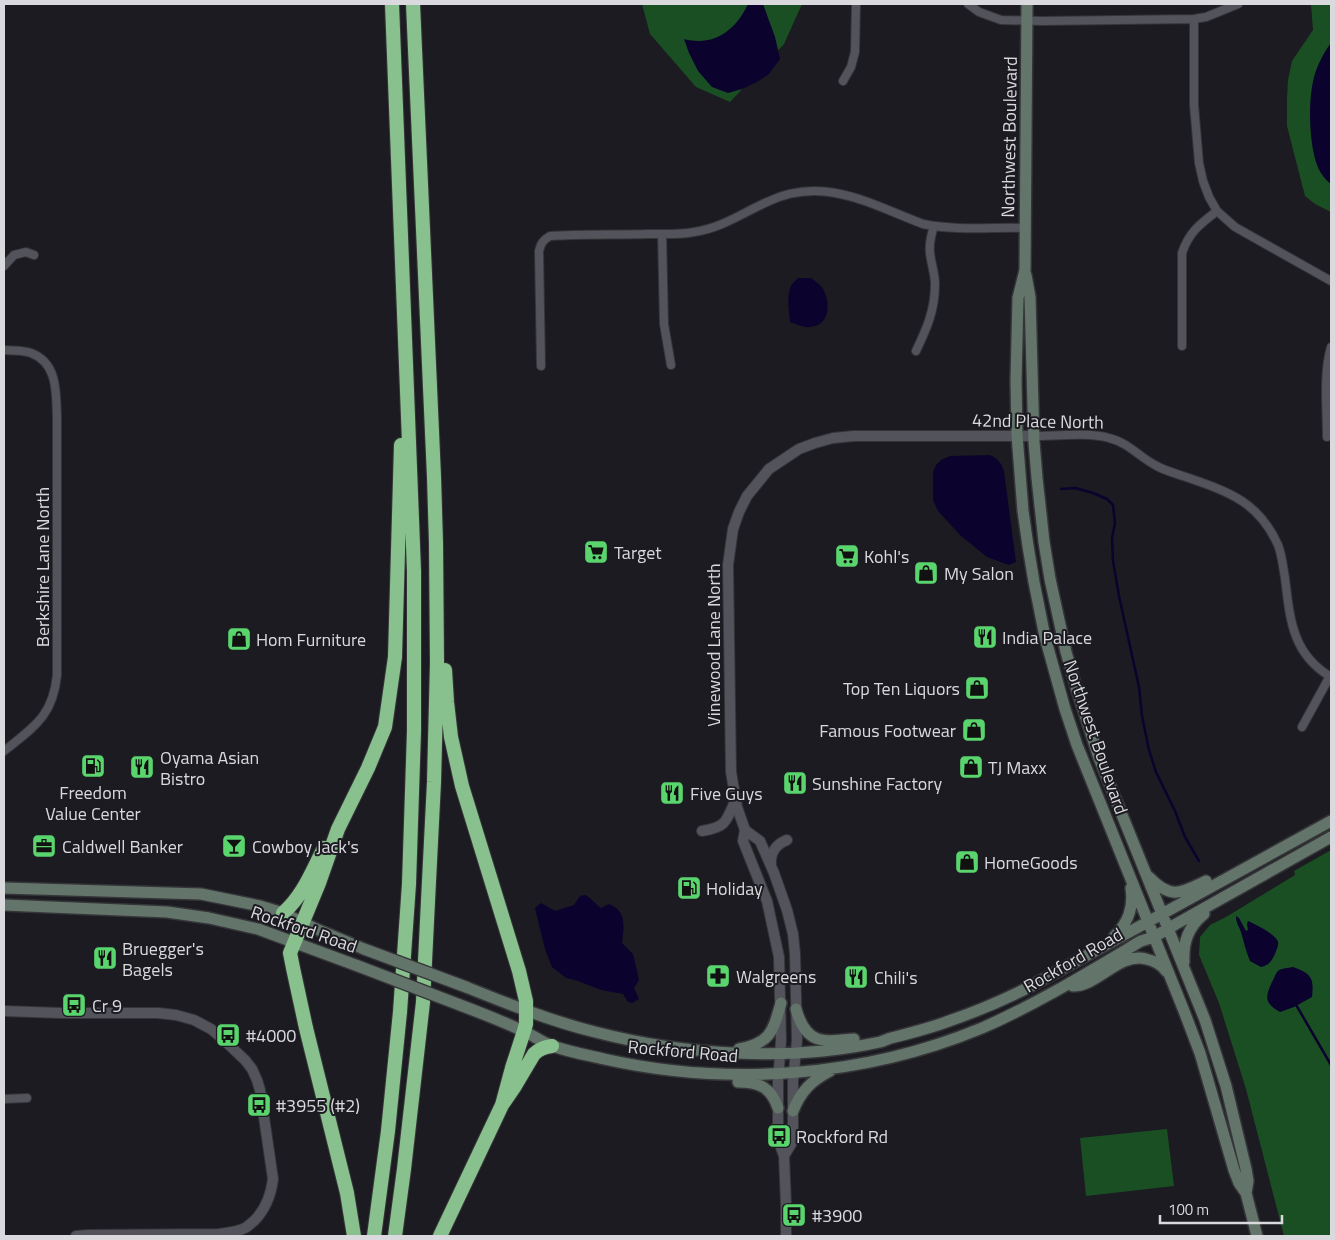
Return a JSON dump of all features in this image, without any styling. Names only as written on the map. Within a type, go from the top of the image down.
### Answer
[{"type":"highway","points":[[374,1236],[400,1012],[409,884],[414,731],[414,571],[392,4]]},
{"type":"highway","points":[[395,1236],[423,996],[434,782],[437,663],[433,468],[413,4]]},
{"type":"highway","points":[[354,1236],[347,1193],[306,1028],[290,953],[308,913],[338,829],[378,746],[385,727],[395,657],[402,425],[408,405]]},
{"type":"highway","points":[[436,576],[447,702],[454,750],[464,795],[520,971],[525,996],[524,1031],[502,1105]]},
{"type":"highway","points":[[283,914],[298,897],[325,846],[338,829]]},
{"type":"highway","points":[[440,1236],[502,1105],[534,1054],[538,1050],[552,1046]]},
{"type":"main road","name":"Northwest Boulevard","points":[[1027,4],[1025,270],[1030,298],[1033,436],[1038,496],[1055,606],[1076,688],[1099,758],[1205,1020],[1226,1086],[1246,1169],[1248,1181],[1246,1193]]},
{"type":"main road","name":"Northwest Boulevard","points":[[1025,270],[1018,298],[1016,436],[1025,528],[1045,637],[1076,745],[1200,1053],[1239,1182],[1246,1193],[1257,1236]]},
{"type":"main road","name":"Rockford Road","points":[[5,887],[200,894],[260,906],[526,1010],[580,1028],[617,1038],[672,1047],[713,1051],[795,1054],[883,1041],[944,1023],[990,1005],[1033,985],[1331,821]]},
{"type":"main road","name":"Rockford Road","points":[[5,906],[154,911],[190,914],[209,918],[252,928],[294,942],[460,1005],[524,1031],[552,1046],[632,1065],[675,1071],[748,1074],[779,1073],[835,1068],[869,1062],[942,1042],[981,1028],[1022,1010],[1331,837]]},
{"type":"main road","points":[[1146,874],[1160,888],[1177,893],[1185,891],[1229,869],[1242,869]]},
{"type":"main road","points":[[1101,948],[1124,926],[1130,912],[1132,898],[1129,874]]},
{"type":"main road","points":[[1184,968],[1184,948],[1188,932],[1192,925],[1213,904]]},
{"type":"main road","points":[[1064,986],[1077,986],[1131,958],[1143,958],[1155,962],[1164,968],[1170,976]]},
{"type":"main road","points":[[713,1051],[745,1048],[766,1039],[772,1030],[781,1003]]},
{"type":"main road","points":[[796,1009],[804,1028],[818,1039],[829,1042],[868,1038],[883,1041]]},
{"type":"main road","points":[[632,1065],[644,1073],[663,1076],[757,1083],[772,1095],[778,1108]]},
{"type":"main road","points":[[793,1111],[798,1099],[806,1088],[816,1079],[835,1068]]},
{"type":"street","points":[[843,81],[851,67],[855,52],[856,4]]},
{"type":"street","points":[[968,4],[978,12],[1001,20],[1027,21],[1194,19],[1206,17],[1238,4]]},
{"type":"street","points":[[1194,19],[1194,105],[1199,163],[1206,189],[1217,211],[1235,227],[1331,281]]},
{"type":"street","points":[[541,366],[539,250],[540,244],[550,236],[694,232],[732,221],[768,202],[787,195],[807,192],[849,195],[923,224],[934,226],[1025,228]]},
{"type":"street","points":[[1182,346],[1182,253],[1185,243],[1194,230],[1217,211]]},
{"type":"street","points":[[916,351],[928,326],[934,303],[935,281],[930,252],[934,226]]},
{"type":"street","points":[[662,234],[664,324],[671,365]]},
{"type":"street","points":[[4,266],[14,255],[26,252],[34,255]]},
{"type":"street","points":[[1327,437],[1327,374],[1331,347]]},
{"type":"street","name":"Berkshire Lane North","points":[[4,350],[30,352],[47,364],[53,374],[55,384],[57,417],[56,690],[49,707],[34,728],[4,751]]},
{"type":"street","name":"42nd Place North","points":[[769,469],[799,449],[833,438],[854,436],[1094,435],[1108,437],[1123,443],[1156,466],[1236,496],[1262,518],[1272,532],[1279,547],[1290,618],[1295,636],[1312,662],[1331,676]]},
{"type":"street","name":"Vinewood Lane North","points":[[769,469],[747,496],[733,529],[730,546],[728,573],[730,739],[731,772],[736,801],[745,830],[743,841],[767,901],[779,953],[781,1003],[778,1139],[784,1156],[786,1236]]},
{"type":"street","points":[[1302,727],[1331,676]]},
{"type":"street","points":[[702,831],[717,828],[723,824],[736,801]]},
{"type":"street","name":"Vinewood Lane North","points":[[745,830],[760,840],[772,866],[787,910],[795,954],[797,1040],[792,1141],[784,1156]]},
{"type":"street","points":[[772,866],[771,857],[774,849],[780,843],[787,840]]},
{"type":"street","points":[[5,1010],[60,1013],[158,1013],[194,1020],[211,1029],[245,1060],[257,1080],[273,1179],[271,1193],[266,1206],[247,1227],[218,1234],[76,1236]]},
{"type":"street","points":[[4,1099],[28,1098]]},
{"type":"green space","points":[[642,4],[802,4],[784,44],[730,102],[696,87],[650,34]]},
{"type":"green space","points":[[1311,4],[1331,4],[1331,212],[1315,204],[1305,196],[1287,126],[1288,80],[1292,61],[1313,30]]},
{"type":"green space","points":[[1331,850],[1331,1236],[1284,1236],[1246,1089],[1219,1003],[1199,955],[1200,937],[1210,925],[1295,875],[1294,871]]},
{"type":"green space","points":[[1167,1129],[1174,1186],[1086,1196],[1080,1138]]},
{"type":"shaded area","points":[[748,4],[763,4],[775,37],[780,59],[769,74],[757,82],[728,93],[712,87],[698,71],[684,39],[705,41],[723,34],[737,22]]},
{"type":"shaded area","points":[[1331,43],[1331,184],[1326,180],[1317,165],[1312,143],[1310,120],[1314,77],[1321,59]]},
{"type":"shaded area","points":[[798,278],[811,278],[821,286],[826,295],[827,313],[822,323],[817,326],[805,327],[790,322],[789,293],[792,284]]},
{"type":"shaded area","points":[[990,455],[999,462],[1004,472],[1016,562],[1009,565],[987,557],[960,535],[938,511],[933,500],[933,472],[941,460],[950,456]]},
{"type":"shaded area","points":[[585,895],[601,908],[609,904],[615,907],[622,915],[624,925],[622,943],[633,954],[639,980],[634,988],[639,999],[632,1003],[628,1002],[623,994],[601,990],[566,978],[552,967],[545,949],[535,908],[541,903],[555,911],[574,905],[580,896]]},
{"type":"shaded area","points":[[1236,916],[1246,931],[1248,930],[1248,921],[1277,939],[1278,944],[1275,954],[1268,964],[1261,967],[1250,961]]},
{"type":"shaded area","points":[[1293,967],[1304,972],[1312,981],[1312,997],[1280,1012],[1269,1003],[1267,999],[1268,992],[1278,971]]},
{"type":"waterway","points":[[1061,489],[1075,488],[1093,493],[1107,499],[1113,505],[1115,523],[1112,538],[1113,561],[1139,687],[1142,716],[1149,750],[1156,772],[1185,837],[1199,861]]},
{"type":"waterway","points":[[1295,1003],[1331,1065]]},
{"type":"place","name":"Target","points":[[596,552]]},
{"type":"place","name":"Kohl's","points":[[847,556]]},
{"type":"place","name":"My Salon","points":[[926,573]]},
{"type":"place","name":"India Palace","points":[[985,637]]},
{"type":"place","name":"Hom Furniture","points":[[239,639]]},
{"type":"place","name":"Top Ten Liquors","points":[[977,688]]},
{"type":"place","name":"Famous Footwear","points":[[974,730]]},
{"type":"place","name":"Freedom Value Center","points":[[93,766]]},
{"type":"place","name":"Oyama Asian Bistro","points":[[142,767]]},
{"type":"place","name":"TJ Maxx","points":[[971,767]]},
{"type":"place","name":"Sunshine Factory","points":[[795,783]]},
{"type":"place","name":"Five Guys","points":[[672,793]]},
{"type":"place","name":"Caldwell Banker","points":[[44,846]]},
{"type":"place","name":"Cowboy Jack's","points":[[234,846]]},
{"type":"place","name":"HomeGoods","points":[[967,862]]},
{"type":"place","name":"Holiday","points":[[689,888]]},
{"type":"place","name":"Bruegger's Bagels","points":[[105,958]]},
{"type":"place","name":"Walgreens","points":[[718,976]]},
{"type":"place","name":"Chili's","points":[[856,977]]},
{"type":"place","name":"Cr 9","points":[[74,1005]]},
{"type":"place","name":"#4000","points":[[228,1035]]},
{"type":"place","name":"#3955 (#2)","points":[[259,1105]]},
{"type":"place","name":"Rockford Rd","points":[[779,1136]]},
{"type":"place","name":"#3900","points":[[794,1215]]}]
